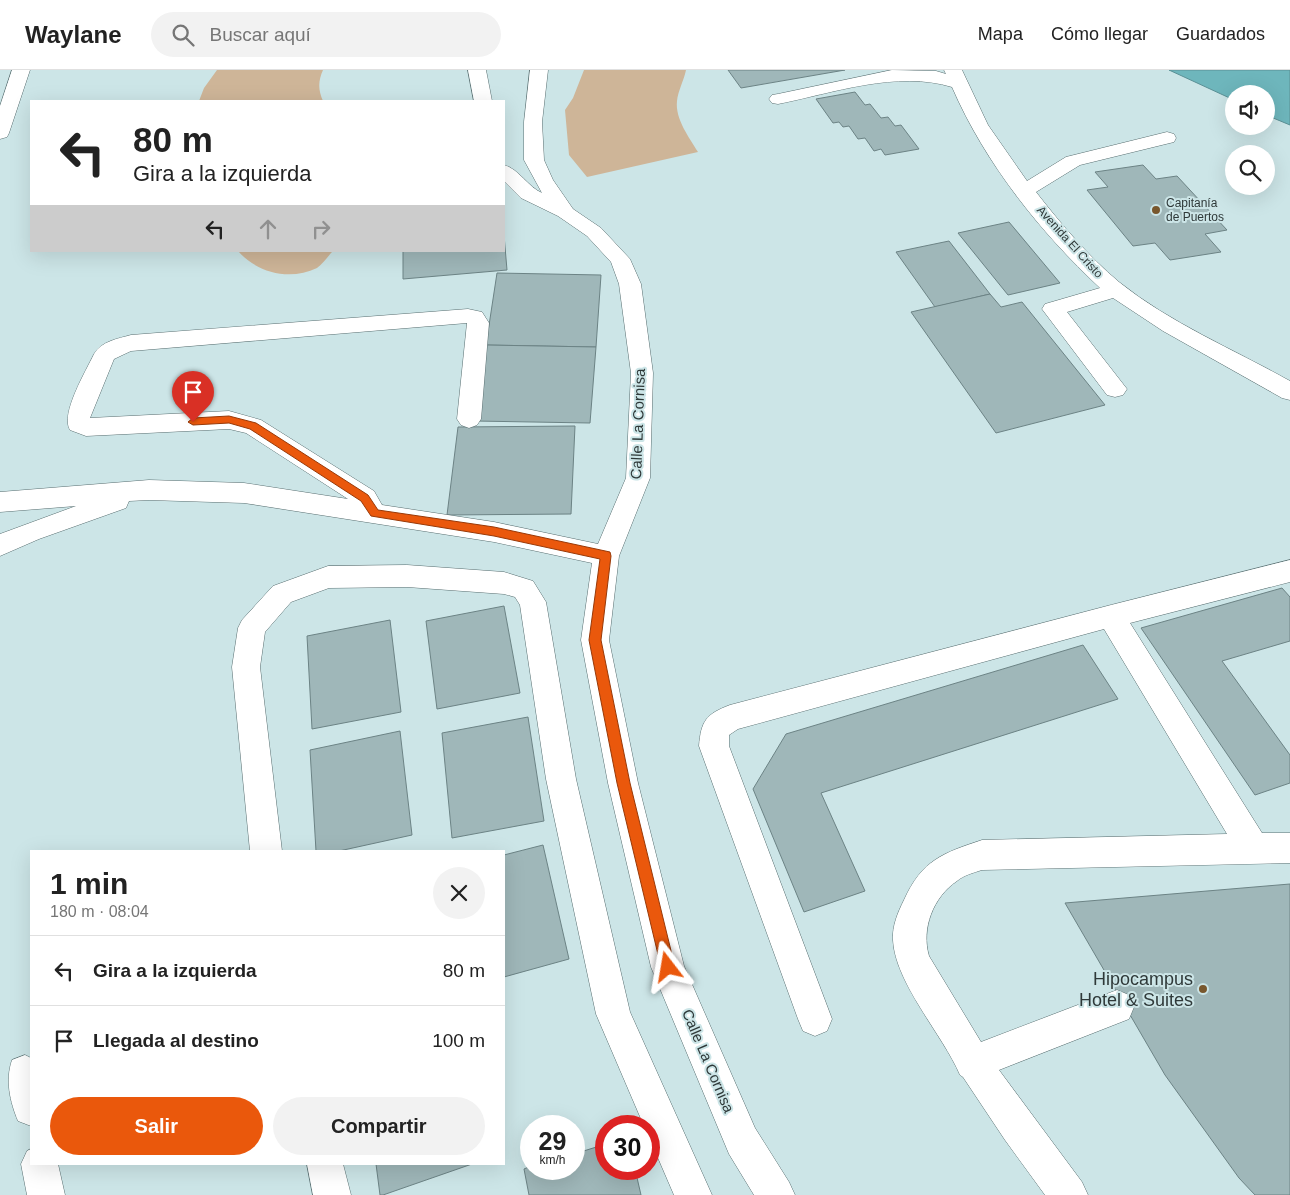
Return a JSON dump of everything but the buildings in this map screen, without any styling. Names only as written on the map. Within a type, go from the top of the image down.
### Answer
[{"type":"street","points":[[0,134],[21,70]]},
{"type":"street","points":[[477,70],[483,100]]},
{"type":"street","name":"Calle La Cornisa","points":[[539,70],[532,122],[534,160],[543,180],[566,213],[594,232],[620,258],[630,284],[642,373],[638,478],[606,556],[595,640],[623,783],[668,967],[742,1141],[776,1195]]},
{"type":"street","points":[[778,99],[898,74],[957,77]]},
{"type":"street","name":"Avenida El Cristo","points":[[957,77],[978,123],[1026,190],[1100,278],[1166,324],[1290,392]]},
{"type":"street","points":[[1026,190],[1073,161],[1166,138]]},
{"type":"street","points":[[505,172],[528,194],[566,213]]},
{"type":"street","points":[[1115,389],[1053,310],[1117,290]]},
{"type":"street","points":[[374,514],[365,498],[253,426],[229,420],[86,427],[78,424],[78,413],[105,354],[115,347],[131,343],[474,317],[478,322],[469,420]]},
{"type":"street","points":[[0,502],[149,490],[244,493],[494,532],[606,556]]},
{"type":"street","points":[[0,546],[30,532],[149,490]]},
{"type":"street","points":[[815,1020],[714,746],[716,729],[730,718],[1111,616],[1290,571]]},
{"type":"street","points":[[266,850],[246,667],[252,628],[282,594],[328,577],[408,576],[504,583],[524,589],[533,602],[561,779],[612,1014],[693,1195]]},
{"type":"street","points":[[1111,616],[1253,848]]},
{"type":"street","points":[[1069,1195],[1028,1145],[972,1063],[919,971],[909,939],[916,908],[941,874],[958,863],[982,855],[1290,848]]},
{"type":"street","points":[[972,1063],[1117,1006]]},
{"type":"street","points":[[25,1073],[30,1102]]},
{"type":"street","points":[[40,1165],[46,1195]]},
{"type":"street","points":[[325,1165],[332,1195]]},
{"type":"shaded area","points":[[217,70],[323,70],[319,86],[323,100],[199,100],[204,88]]},
{"type":"shaded area","points":[[584,70],[686,70],[678,97],[677,108],[683,128],[698,152],[587,177],[569,155],[565,110],[573,98]]},
{"type":"shaded area","points":[[239,252],[332,252],[317,268],[296,274],[274,273],[246,259]]},
{"type":"water","points":[[1169,70],[1290,70],[1290,125],[1275,119],[1275,85],[1225,85],[1225,96]]},
{"type":"place","name":"Capitanía de Puertos","points":[[1156,210]]},
{"type":"place","name":"Hipocampus Hotel & Suites","points":[[1203,989]]},
{"type":"route","points":[[193,422],[229,420],[253,426],[290,452],[365,498],[374,514],[494,532],[606,556],[595,640],[623,783],[668,967]]}]
